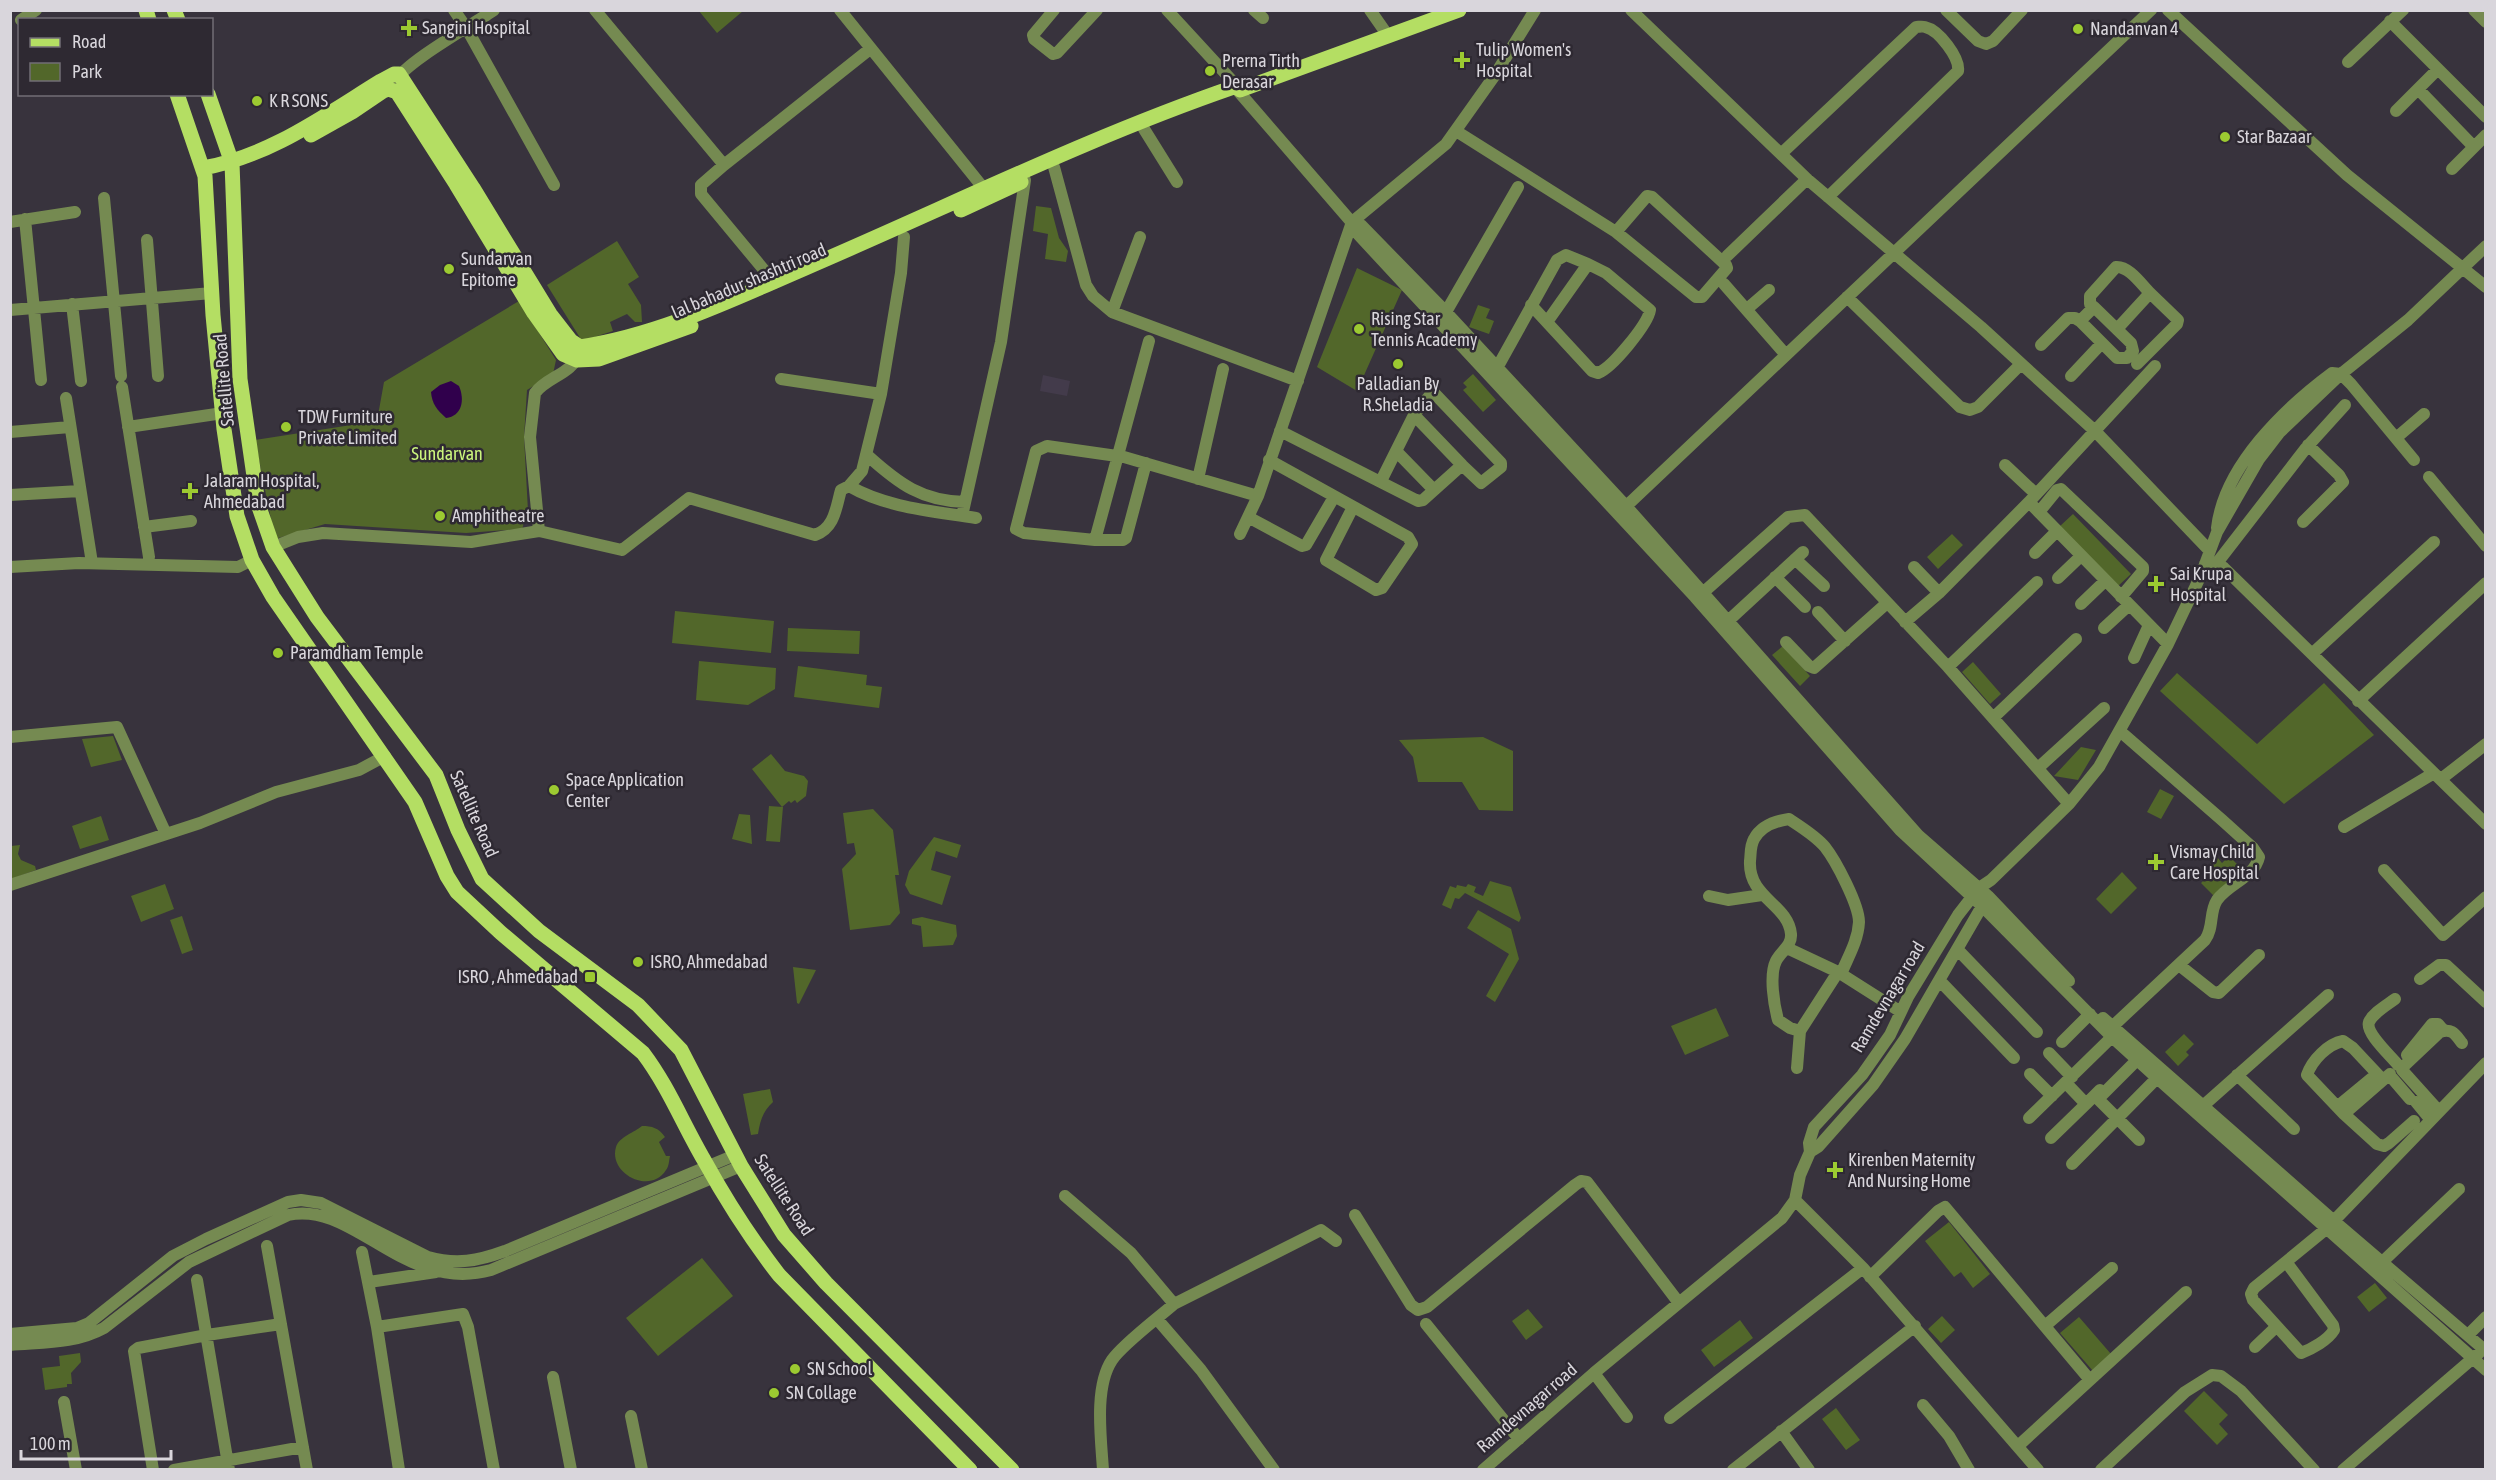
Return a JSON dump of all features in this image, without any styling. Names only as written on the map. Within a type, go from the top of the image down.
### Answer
[{"type":"main road","points":[[204,172],[261,162],[352,112],[383,91],[393,89],[403,99],[534,313],[563,354],[579,353],[698,314],[986,192],[1170,110],[1237,89],[1435,10]]},
{"type":"main road","name":"lal bahadur shashtri road","points":[[579,353],[598,359],[666,337],[904,237],[986,192],[1025,180],[1237,89],[1459,10]]},
{"type":"main road","points":[[232,167],[290,136],[381,81],[394,74],[399,74],[485,207],[550,314],[579,353]]},
{"type":"main road","name":"Satellite Road","points":[[178,96],[204,172],[223,413],[237,516],[252,560],[273,597],[415,802],[447,876],[457,892],[501,933],[643,1053],[655,1069],[712,1173],[756,1244],[779,1275],[970,1470]]},
{"type":"main road","name":"Satellite Road","points":[[209,96],[232,167],[240,379],[258,504],[273,547],[317,617],[436,776],[458,830],[482,879],[538,932],[638,1005],[681,1050],[738,1161],[784,1235],[826,1282],[1012,1470]]},
{"type":"street","points":[[23,18],[36,10]]},
{"type":"street","points":[[454,10],[555,185]]},
{"type":"street","points":[[393,89],[399,74],[494,10]]},
{"type":"street","points":[[595,10],[724,165]]},
{"type":"street","points":[[840,10],[986,192]]},
{"type":"street","points":[[1054,10],[1033,35],[1034,39],[1053,54],[1058,53],[1096,10]]},
{"type":"street","points":[[1167,10],[1353,224],[1355,231],[1700,596],[1900,830],[1980,896],[2090,1014],[2115,1032],[2135,1059],[2161,1074],[2204,1105],[2330,1225]]},
{"type":"street","points":[[1370,10],[1384,30]]},
{"type":"street","points":[[1240,534],[1258,496],[1353,224],[1446,144],[1495,75],[1535,10]]},
{"type":"street","points":[[1631,10],[1807,179],[2096,431],[2209,550]]},
{"type":"street","points":[[1946,10],[1978,41],[1986,44],[1993,41],[2022,10]]},
{"type":"street","points":[[1621,510],[2151,10]]},
{"type":"street","points":[[2168,10],[2347,175],[2486,287]]},
{"type":"street","points":[[2348,62],[2403,10]]},
{"type":"street","points":[[2474,10],[2486,22]]},
{"type":"street","points":[[2390,21],[2486,117]]},
{"type":"street","points":[[1781,154],[1916,27],[1925,26],[1934,32],[1956,56],[1959,64],[1958,71],[1828,197]]},
{"type":"street","points":[[774,282],[701,194],[701,185],[870,49]]},
{"type":"street","points":[[2396,111],[2438,69]]},
{"type":"street","points":[[2418,89],[2474,147]]},
{"type":"street","points":[[1143,129],[1176,182]]},
{"type":"street","points":[[1456,131],[1616,232],[1696,297],[1702,297],[1727,268],[1652,197],[1647,196],[1616,232]]},
{"type":"street","points":[[2452,169],[2486,135]]},
{"type":"street","points":[[1054,167],[1086,285],[1093,296],[1112,312],[1298,381]]},
{"type":"street","points":[[1727,256],[1807,179]]},
{"type":"street","points":[[962,516],[1001,342],[1025,180]]},
{"type":"street","points":[[1446,312],[1518,187]]},
{"type":"street","points":[[104,198],[122,382],[149,557]]},
{"type":"street","points":[[10,222],[75,212]]},
{"type":"street","points":[[25,219],[42,380]]},
{"type":"street","points":[[1353,224],[1361,225],[1446,312],[1621,510]]},
{"type":"street","points":[[273,547],[298,537],[323,533],[471,543],[539,531],[622,550],[689,498],[815,535],[824,532],[833,519],[841,490],[849,486],[862,471],[867,456],[881,394],[900,284],[904,237]]},
{"type":"street","points":[[1112,312],[1140,237]]},
{"type":"street","points":[[147,240],[158,376]]},
{"type":"street","points":[[2341,374],[2408,320],[2486,246]]},
{"type":"street","points":[[1497,368],[1531,304],[1560,257],[1566,255],[1606,273],[1650,310],[1646,322],[1612,364],[1598,373],[1592,371],[1531,304]]},
{"type":"street","points":[[1547,322],[1588,264]]},
{"type":"street","points":[[2116,267],[2128,271],[2178,320],[2177,324],[2133,360],[2134,347],[2090,304],[2090,296],[2116,267]]},
{"type":"street","points":[[1724,284],[1786,355]]},
{"type":"street","points":[[1747,309],[1769,290]]},
{"type":"street","points":[[10,310],[212,293]]},
{"type":"street","points":[[2116,329],[2150,293]]},
{"type":"street","points":[[1847,297],[1960,407],[1970,410],[1977,407],[2021,364]]},
{"type":"street","points":[[72,304],[81,381]]},
{"type":"street","points":[[2080,321],[2094,307]]},
{"type":"street","points":[[1905,622],[1939,593],[2032,498],[2151,370],[2133,360],[2117,358],[2075,318],[2068,318],[2041,345]]},
{"type":"street","points":[[1095,540],[1149,341]]},
{"type":"street","points":[[2071,376],[2102,343]]},
{"type":"street","points":[[539,531],[530,437],[535,393],[539,387],[564,371],[579,353]]},
{"type":"street","points":[[1198,479],[1224,369]]},
{"type":"street","points":[[2414,460],[2341,374],[2332,373],[2285,411],[2261,437],[2242,465],[2219,513],[2217,532],[2209,550],[2211,564],[2313,653],[2358,701],[2486,824]]},
{"type":"street","points":[[782,379],[881,394]]},
{"type":"street","points":[[1381,482],[1414,415],[1431,394],[1435,394],[1501,463],[1501,467],[1481,483],[1414,415]]},
{"type":"street","points":[[66,398],[92,563]]},
{"type":"street","points":[[1980,896],[1991,880],[2069,804],[2099,767],[2121,732],[2211,564],[2308,445],[2345,405]]},
{"type":"street","points":[[128,427],[223,413]]},
{"type":"street","points":[[2396,438],[2424,414]]},
{"type":"street","points":[[10,432],[70,427]]},
{"type":"street","points":[[1280,431],[1418,501],[1424,500],[1462,465]]},
{"type":"street","points":[[2303,522],[2343,482],[2339,475],[2308,445]]},
{"type":"street","points":[[1146,463],[1124,540],[1095,540],[1018,531],[1016,527],[1036,451],[1047,446],[1117,458],[1124,457],[1146,463],[1198,479],[1258,496]]},
{"type":"street","points":[[1396,451],[1434,490]]},
{"type":"street","points":[[867,456],[918,494],[935,499],[965,502]]},
{"type":"street","points":[[1269,460],[1408,537],[1412,544],[1382,588],[1376,590],[1326,560],[1353,507]]},
{"type":"street","points":[[2005,465],[2032,498],[2038,512],[2168,644]]},
{"type":"street","points":[[2429,477],[2486,546]]},
{"type":"street","points":[[849,486],[868,497],[890,504],[976,518]]},
{"type":"street","points":[[2038,512],[2057,490],[2061,489],[2142,567],[2143,571],[2125,601],[2104,628]]},
{"type":"street","points":[[10,495],[80,491]]},
{"type":"street","points":[[1248,517],[1302,546],[1309,542],[1334,497]]},
{"type":"street","points":[[1700,596],[1788,517],[1805,515],[1948,667],[2069,804]]},
{"type":"street","points":[[144,527],[191,521]]},
{"type":"street","points":[[2036,553],[2057,531]]},
{"type":"street","points":[[2313,653],[2434,542]]},
{"type":"street","points":[[1728,621],[1799,555],[1824,586]]},
{"type":"street","points":[[2058,578],[2081,556]]},
{"type":"street","points":[[10,567],[92,563],[238,567],[252,560]]},
{"type":"street","points":[[1914,567],[1939,593]]},
{"type":"street","points":[[1775,577],[1805,607]]},
{"type":"street","points":[[2081,604],[2105,581]]},
{"type":"street","points":[[1948,667],[2037,582]]},
{"type":"street","points":[[2358,701],[2486,583]]},
{"type":"street","points":[[1700,596],[1728,621],[1918,835],[2115,1032],[2330,1225],[2485,1350],[2472,1358],[2351,1467]]},
{"type":"street","points":[[1786,642],[1809,666],[1814,668],[1887,603]]},
{"type":"street","points":[[1818,612],[1845,641]]},
{"type":"street","points":[[2134,658],[2149,625]]},
{"type":"street","points":[[1993,718],[2076,639]]},
{"type":"street","points":[[2038,768],[2104,708]]},
{"type":"street","points":[[10,737],[117,727],[166,834]]},
{"type":"street","points":[[2029,1118],[2205,940],[2211,931],[2217,899],[2257,867],[2259,857],[2230,827],[2121,732]]},
{"type":"street","points":[[2344,827],[2437,776],[2486,744]]},
{"type":"street","points":[[10,885],[200,823],[276,792],[359,770],[385,756]]},
{"type":"street","points":[[1797,1068],[1800,1031],[1839,973],[1856,940],[1859,920],[1842,875],[1825,847],[1788,819],[1777,820],[1756,835],[1751,844],[1749,872],[1756,888],[1789,926],[1791,936],[1787,948],[1776,962],[1773,985],[1775,1007],[1778,1020],[1800,1031]]},
{"type":"street","points":[[2384,870],[2443,935],[2486,897]]},
{"type":"street","points":[[1709,896],[1728,900],[1762,895]]},
{"type":"street","name":"Ramdevnagar road","points":[[1810,1152],[1818,1147],[1873,1085],[1905,1039],[1957,950],[1980,896]]},
{"type":"street","name":"Ramdevnagar road","points":[[1483,1470],[1594,1373],[1782,1218],[1795,1200],[1800,1175],[1810,1152],[1809,1143],[1814,1127],[1862,1075],[1890,1035],[1901,1012],[1980,896]]},
{"type":"street","points":[[1787,948],[1839,973],[1901,1012]]},
{"type":"street","points":[[1957,950],[2037,1032]]},
{"type":"street","points":[[2179,965],[2213,992],[2219,993],[2259,955]]},
{"type":"street","points":[[2420,979],[2439,965],[2446,965],[2486,1002]]},
{"type":"street","points":[[1940,981],[2013,1058]]},
{"type":"street","points":[[2204,1105],[2328,994]]},
{"type":"street","points":[[2395,999],[2370,1020],[2368,1025],[2370,1033],[2413,1101],[2434,1114]]},
{"type":"street","points":[[2062,1042],[2090,1014]]},
{"type":"street","points":[[2341,1110],[2444,1031],[2453,1031],[2462,1043]]},
{"type":"street","points":[[2414,1121],[2384,1146],[2371,1140],[2307,1075],[2310,1064],[2332,1046],[2343,1041],[2393,1071],[2434,1114]]},
{"type":"street","points":[[2049,1053],[2086,1104]]},
{"type":"street","points":[[2051,1138],[2135,1059]]},
{"type":"street","points":[[2135,1059],[2098,1099],[2139,1140]]},
{"type":"street","points":[[2286,1263],[2334,1329],[2324,1340],[2301,1353],[2253,1300],[2251,1294],[2254,1288],[2330,1225],[2434,1114],[2486,1063]]},
{"type":"street","points":[[2030,1074],[2052,1096]]},
{"type":"street","points":[[2072,1164],[2161,1074]]},
{"type":"street","points":[[2237,1075],[2294,1129]]},
{"type":"street","points":[[10,1334],[80,1339],[98,1331],[189,1262],[288,1215],[326,1211],[349,1228],[408,1261],[441,1266],[470,1274],[491,1270],[738,1161]]},
{"type":"street","points":[[1355,1215],[1411,1305],[1418,1310],[1427,1307],[1575,1185],[1581,1181],[1587,1182],[1679,1303]]},
{"type":"street","points":[[2378,1266],[2459,1189]]},
{"type":"street","points":[[1065,1196],[1131,1253],[1174,1304]]},
{"type":"street","points":[[1795,1200],[1867,1272],[2038,1470]]},
{"type":"street","points":[[1670,1418],[1867,1272],[1938,1211],[1945,1208],[2090,1380]]},
{"type":"street","points":[[1103,1470],[1100,1407],[1105,1377],[1112,1360],[1174,1304],[1321,1230],[1336,1241]]},
{"type":"street","points":[[267,1246],[307,1470]]},
{"type":"street","points":[[362,1252],[378,1327],[399,1470]]},
{"type":"street","points":[[369,1282],[441,1266]]},
{"type":"street","points":[[2378,1266],[2486,1370]]},
{"type":"street","points":[[2045,1326],[2112,1268]]},
{"type":"street","points":[[197,1280],[228,1465]]},
{"type":"street","points":[[2018,1446],[2186,1292]]},
{"type":"street","points":[[378,1327],[463,1314],[468,1327],[494,1470]]},
{"type":"street","points":[[2468,1335],[2486,1317]]},
{"type":"street","points":[[1156,1319],[1201,1370],[1274,1470]]},
{"type":"street","points":[[153,1470],[134,1351],[138,1348],[207,1335],[281,1324]]},
{"type":"street","points":[[1426,1324],[1519,1439]]},
{"type":"street","points":[[1733,1470],[1915,1326]]},
{"type":"street","points":[[2256,1347],[2277,1327]]},
{"type":"street","points":[[10,1345],[44,1337]]},
{"type":"street","name":"Ramdevnagar road","points":[[1594,1373],[1627,1417]]},
{"type":"street","points":[[2102,1470],[2185,1392],[2212,1375],[2221,1376],[2241,1391],[2314,1470]]},
{"type":"street","points":[[553,1377],[571,1470]]},
{"type":"street","points":[[64,1402],[76,1470]]},
{"type":"street","points":[[1923,1405],[1949,1436],[1969,1470]]},
{"type":"street","points":[[631,1416],[642,1470]]},
{"type":"street","points":[[1781,1431],[1809,1470]]},
{"type":"street","points":[[174,1470],[228,1465],[303,1447]]},
{"type":"shaded area","points":[[1043,375],[1070,381],[1067,396],[1040,391]]},
{"type":"shaded area","points":[[451,381],[459,386],[462,402],[456,414],[446,418],[432,400],[431,392]]},
{"type":"green space","points":[[699,11],[743,11],[717,33]]},
{"type":"green space","points":[[1036,206],[1051,208],[1059,238],[1068,251],[1066,262],[1045,259],[1048,234],[1033,231]]},
{"type":"green space","points":[[617,241],[639,277],[628,284],[641,305],[642,322],[635,322],[627,314],[610,322],[613,331],[582,341],[547,285]]},
{"type":"green space","name":"Rising Star Tennis Academy","points":[[1357,268],[1402,290],[1357,391],[1317,367]]},
{"type":"green space","name":"Sundarvan","points":[[519,301],[556,360],[553,374],[527,390],[524,437],[528,511],[522,529],[466,533],[325,524],[275,539],[255,440],[377,421],[384,382]]},
{"type":"green space","points":[[1478,305],[1490,309],[1486,318],[1494,321],[1489,334],[1469,327]]},
{"type":"green space","points":[[1473,374],[1496,400],[1483,412],[1463,390],[1467,387],[1463,383]]},
{"type":"green space","points":[[2073,514],[2131,574],[2117,587],[2059,527]]},
{"type":"green space","points":[[1952,534],[1963,545],[1938,569],[1927,557]]},
{"type":"green space","points":[[675,611],[774,621],[771,653],[672,643]]},
{"type":"green space","points":[[788,628],[860,631],[859,654],[787,651]]},
{"type":"green space","points":[[1783,646],[1810,676],[1800,686],[1772,655]]},
{"type":"green space","points":[[699,661],[776,668],[775,689],[748,705],[696,700]]},
{"type":"green space","points":[[1973,662],[2001,694],[1990,704],[1962,672]]},
{"type":"green space","points":[[798,666],[867,675],[866,685],[882,687],[879,708],[794,697]]},
{"type":"green space","points":[[2177,673],[2257,744],[2324,683],[2374,735],[2284,804],[2160,691]]},
{"type":"green space","points":[[113,736],[122,760],[91,767],[82,739]]},
{"type":"green space","points":[[1483,737],[1513,751],[1513,811],[1479,810],[1462,782],[1418,782],[1413,757],[1399,740]]},
{"type":"green space","points":[[2081,747],[2096,750],[2078,780],[2054,776]]},
{"type":"green space","points":[[771,754],[785,771],[804,776],[808,781],[806,796],[797,803],[795,800],[791,803],[789,801],[782,807],[752,769]]},
{"type":"green space","points":[[2160,789],[2174,796],[2161,819],[2147,812]]},
{"type":"green space","points":[[769,806],[783,807],[780,842],[766,841]]},
{"type":"green space","points":[[873,809],[893,830],[899,875],[895,875],[900,913],[890,925],[850,930],[842,869],[856,854],[854,843],[847,844],[843,813]]},
{"type":"green space","points":[[739,814],[750,815],[752,844],[732,839]]},
{"type":"green space","points":[[101,816],[109,840],[80,849],[72,826]]},
{"type":"green space","points":[[934,837],[961,845],[957,858],[936,851],[931,870],[951,876],[942,905],[910,894],[905,885],[909,871]]},
{"type":"green space","points":[[20,845],[18,854],[21,860],[35,866],[36,870],[11,879],[11,846]]},
{"type":"green space","points":[[2229,856],[2242,869],[2214,896],[2201,883],[2207,877],[2202,872],[2217,857],[2222,863]]},
{"type":"green space","points":[[2122,872],[2137,888],[2111,914],[2096,899]]},
{"type":"green space","points":[[1490,881],[1511,887],[1521,918],[1519,922],[1465,893],[1459,899],[1455,898],[1451,909],[1442,905],[1450,886],[1466,887],[1468,884],[1476,887],[1474,892],[1483,896]]},
{"type":"green space","points":[[165,884],[174,909],[141,922],[131,896]]},
{"type":"green space","points":[[1478,910],[1511,929],[1519,959],[1495,1002],[1486,996],[1509,954],[1467,928]]},
{"type":"green space","points":[[182,916],[193,950],[182,954],[170,920]]},
{"type":"green space","points":[[922,917],[956,925],[957,936],[953,945],[923,947],[921,926],[912,924],[912,919]]},
{"type":"green space","points":[[793,967],[816,970],[799,1004],[797,1003]]},
{"type":"green space","points":[[1716,1008],[1729,1036],[1685,1055],[1671,1026]]},
{"type":"green space","points":[[2184,1034],[2194,1044],[2186,1052],[2189,1055],[2178,1066],[2165,1052]]},
{"type":"green space","points":[[770,1089],[773,1102],[762,1116],[758,1134],[751,1135],[743,1094]]},
{"type":"green space","points":[[642,1126],[655,1128],[663,1134],[665,1137],[659,1142],[666,1156],[670,1156],[666,1170],[651,1181],[641,1181],[624,1173],[615,1157],[616,1147],[620,1140]]},
{"type":"green space","points":[[1949,1222],[1990,1274],[1973,1288],[1961,1272],[1954,1277],[1925,1241]]},
{"type":"green space","points":[[702,1258],[733,1296],[658,1356],[626,1318]]},
{"type":"green space","points":[[2375,1283],[2387,1298],[2369,1312],[2357,1297]]},
{"type":"green space","points":[[1528,1309],[1543,1327],[1526,1340],[1512,1321]]},
{"type":"green space","points":[[1942,1316],[1955,1330],[1941,1343],[1928,1329]]},
{"type":"green space","points":[[2079,1317],[2111,1354],[2093,1371],[2060,1333]]},
{"type":"green space","points":[[1740,1320],[1753,1338],[1714,1367],[1701,1350]]},
{"type":"green space","points":[[80,1353],[81,1362],[71,1373],[72,1384],[67,1384],[67,1387],[45,1390],[42,1368],[60,1366],[59,1356]]},
{"type":"green space","points":[[2204,1391],[2228,1415],[2219,1424],[2228,1434],[2217,1445],[2184,1411]]},
{"type":"green space","points":[[1836,1408],[1860,1440],[1846,1450],[1822,1419]]},
{"type":"place","name":"Sangini Hospital","points":[[409,28]]},
{"type":"place","name":"Nandanvan 4","points":[[2078,29]]},
{"type":"place","name":"Tulip Women's Hospital","points":[[1462,60]]},
{"type":"place","name":"Prerna Tirth Derasar","points":[[1210,71]]},
{"type":"place","name":"K R SONS","points":[[257,101]]},
{"type":"place","name":"Star Bazaar","points":[[2225,137]]},
{"type":"place","name":"Sundarvan Epitome","points":[[449,269]]},
{"type":"place","name":"Rising Star Tennis Academy","points":[[1359,329]]},
{"type":"place","name":"Palladian By R.Sheladia","points":[[1398,364]]},
{"type":"place","name":"TDW Furniture Private Limited","points":[[286,427]]},
{"type":"place","name":"Jalaram Hospital, Ahmedabad","points":[[190,491]]},
{"type":"place","name":"Amphitheatre","points":[[440,516]]},
{"type":"place","name":"Sai Krupa Hospital","points":[[2156,584]]},
{"type":"place","name":"Paramdham Temple","points":[[278,653]]},
{"type":"place","name":"Space Application Center","points":[[554,790]]},
{"type":"place","name":"Vismay Child Care Hospital","points":[[2156,862]]},
{"type":"place","name":"ISRO, Ahmedabad","points":[[638,962]]},
{"type":"place","name":"ISRO , Ahmedabad","points":[[590,977]]},
{"type":"place","name":"Kirenben Maternity And Nursing Home","points":[[1835,1170]]},
{"type":"place","name":"SN School","points":[[795,1369]]},
{"type":"place","name":"SN Collage","points":[[774,1393]]}]
